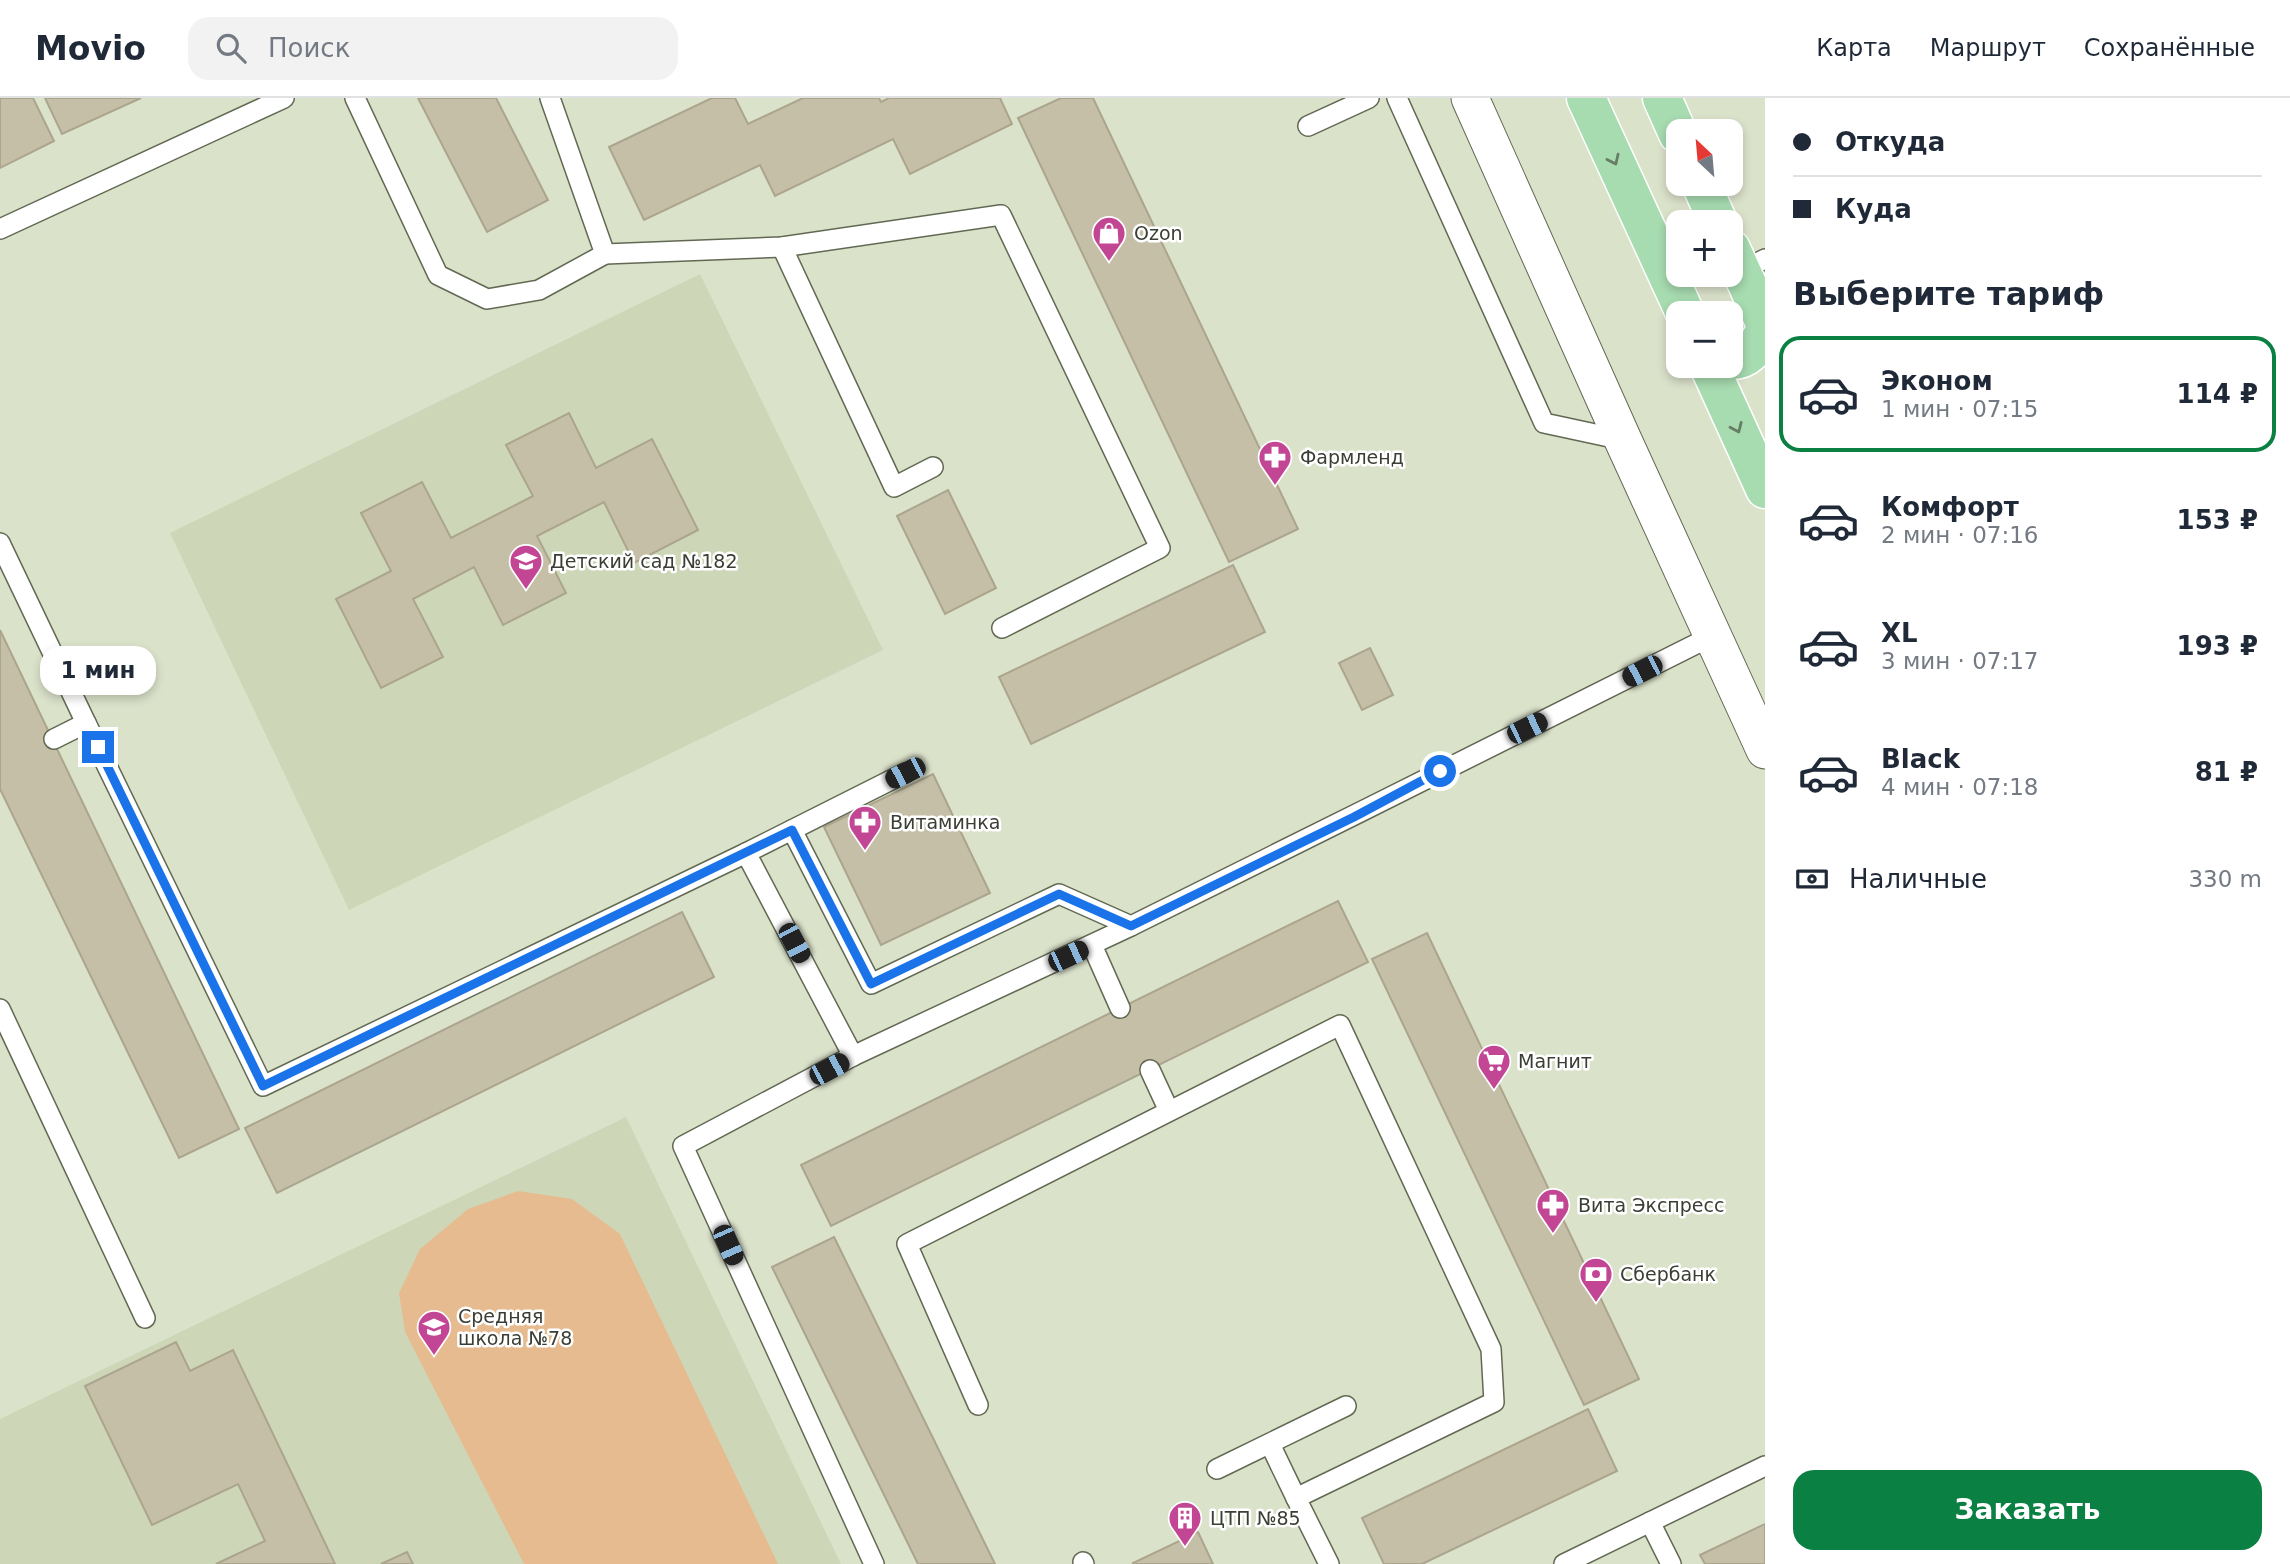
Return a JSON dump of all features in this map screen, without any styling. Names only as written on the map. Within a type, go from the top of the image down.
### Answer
[{"type":"main road","points":[[1586,98],[1679,301]]},
{"type":"main road","points":[[1662,98],[1671,119]]},
{"type":"main road","points":[[1745,260],[1765,323]]},
{"type":"main road","points":[[1743,357],[1752,353],[1765,332]]},
{"type":"main road","points":[[1714,378],[1765,489]]},
{"type":"street","points":[[1470,98],[1765,750]]},
{"type":"lane","points":[[0,229],[284,98]]},
{"type":"lane","points":[[355,98],[438,275],[487,299],[539,290],[605,254],[782,247],[1002,215],[1160,548],[1002,628]]},
{"type":"lane","points":[[550,98],[605,254]]},
{"type":"lane","points":[[1308,126],[1369,98]]},
{"type":"lane","points":[[1397,98],[1544,423],[1623,440]]},
{"type":"lane","points":[[782,247],[894,487],[933,467]]},
{"type":"lane","points":[[0,543],[263,1086],[746,853],[905,773]]},
{"type":"lane","points":[[874,1564],[683,1146],[853,1056],[1131,926],[1354,817],[1462,760],[1714,635]]},
{"type":"lane","points":[[54,739],[86,723]]},
{"type":"lane","points":[[792,830],[871,984],[1059,894],[1131,926]]},
{"type":"lane","points":[[746,853],[853,1056]]},
{"type":"lane","points":[[1092,944],[1120,1008]]},
{"type":"lane","points":[[0,1009],[145,1318]]},
{"type":"lane","points":[[978,1405],[907,1244],[1340,1025],[1491,1349],[1494,1402],[1296,1498]]},
{"type":"lane","points":[[1150,1070],[1169,1111]]},
{"type":"lane","points":[[1217,1469],[1346,1406]]},
{"type":"lane","points":[[1269,1444],[1329,1564]]},
{"type":"lane","points":[[1564,1564],[1765,1466]]},
{"type":"lane","points":[[1650,1522],[1671,1564]]},
{"type":"shaded area","name":"Детский сад №182","points":[[700,274],[883,650],[349,910],[170,533]]},
{"type":"shaded area","name":"Средняя школа №78","points":[[626,1117],[841,1564],[0,1564],[0,1419]]},
{"type":"shaded area","points":[[518,1191],[572,1199],[620,1234],[778,1564],[524,1564],[405,1332],[399,1293],[420,1249],[468,1209]]},
{"type":"building","points":[[0,98],[33,98],[54,141],[0,168]]},
{"type":"building","points":[[45,98],[141,98],[62,134]]},
{"type":"building","points":[[418,98],[496,98],[548,200],[487,232]]},
{"type":"building","points":[[712,98],[735,98],[748,124],[803,98],[879,98],[881,102],[889,98],[1000,98],[1012,124],[910,174],[893,139],[775,196],[760,165],[644,220],[609,147]]},
{"type":"building","points":[[1061,98],[1093,98],[1298,529],[1229,562],[1018,118]]},
{"type":"building","points":[[569,413],[596,468],[652,439],[698,530],[634,563],[604,502],[537,536],[566,593],[503,625],[474,567],[413,599],[443,657],[381,688],[336,599],[391,571],[361,513],[422,482],[451,538],[533,496],[506,445]]},
{"type":"building","points":[[948,490],[996,588],[945,614],[897,516]]},
{"type":"building","points":[[1233,565],[1265,632],[1031,744],[999,677]]},
{"type":"building","points":[[0,630],[239,1129],[179,1158],[0,789]]},
{"type":"building","points":[[1370,648],[1393,695],[1362,710],[1339,663]]},
{"type":"building","points":[[933,774],[990,893],[881,945],[824,827]]},
{"type":"building","points":[[1338,901],[1368,962],[831,1226],[801,1165]]},
{"type":"building","points":[[682,912],[714,977],[277,1193],[245,1128]]},
{"type":"building","points":[[1427,933],[1639,1379],[1584,1405],[1372,959]]},
{"type":"building","points":[[834,1237],[995,1564],[918,1564],[772,1267]]},
{"type":"building","points":[[176,1342],[190,1371],[233,1350],[335,1564],[216,1564],[265,1541],[238,1484],[152,1525],[85,1386]]},
{"type":"building","points":[[1588,1409],[1617,1471],[1422,1564],[1384,1564],[1362,1518]]},
{"type":"building","points":[[1765,1524],[1765,1564],[1705,1564],[1700,1555]]},
{"type":"building","name":"ЦТП №85","points":[[1198,1532],[1213,1564],[1133,1563]]},
{"type":"building","points":[[407,1552],[413,1564],[381,1564]]},
{"type":"place","name":"Ozon","points":[[1109,263]]},
{"type":"place","name":"Фармленд","points":[[1275,487]]},
{"type":"place","name":"Детский сад №182","points":[[526,591]]},
{"type":"place","name":"Витаминка","points":[[865,852]]},
{"type":"place","name":"Магнит","points":[[1494,1091]]},
{"type":"place","name":"Вита Экспресс","points":[[1553,1235]]},
{"type":"place","name":"Сбербанк","points":[[1596,1304]]},
{"type":"place","name":"Средняя школа №78","points":[[434,1357]]},
{"type":"place","name":"ЦТП №85","points":[[1185,1548]]},
{"type":"route","points":[[98,747],[263,1086],[792,830],[871,984],[1059,894],[1131,926],[1354,817],[1440,771]]}]
